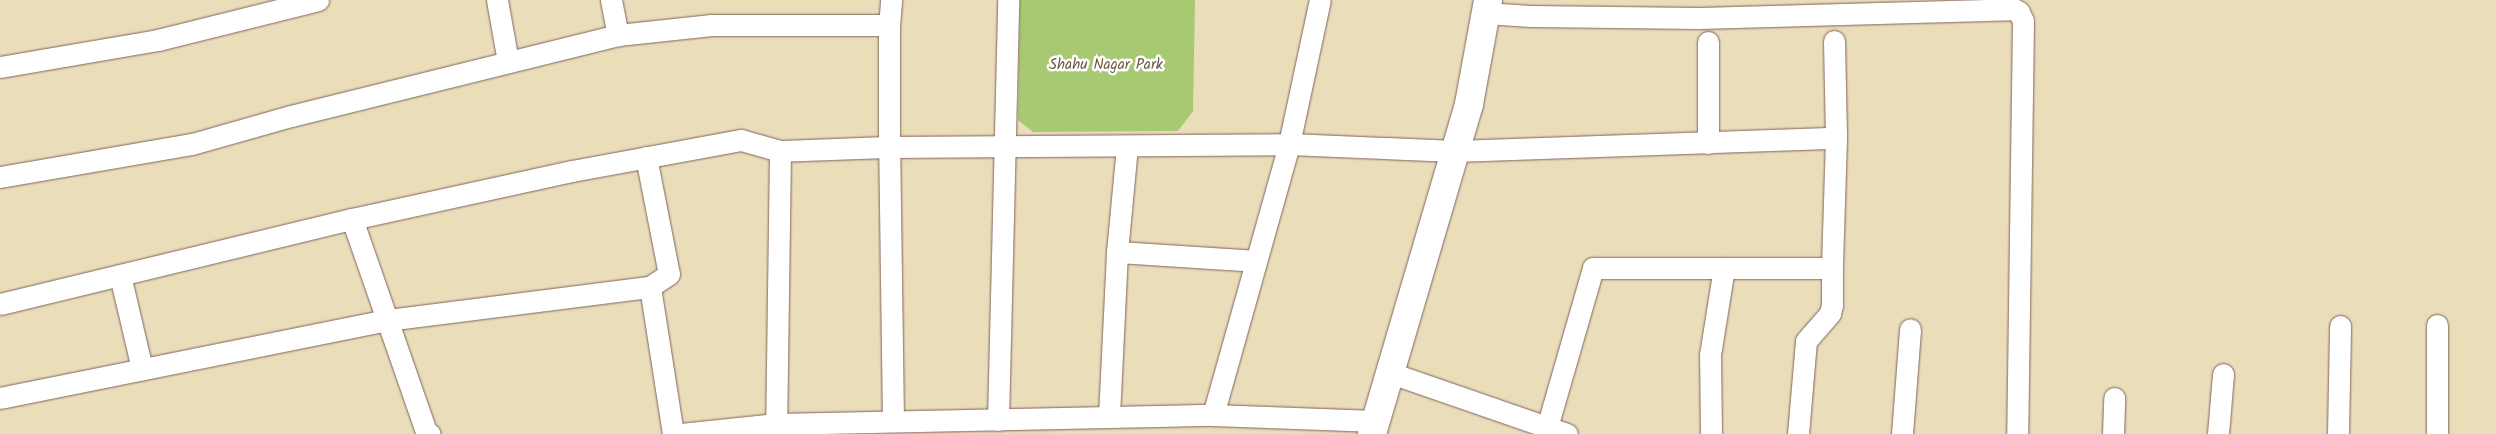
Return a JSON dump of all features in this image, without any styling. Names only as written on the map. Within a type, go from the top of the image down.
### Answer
[{"type":"street","points":[[0,67],[158,40],[318,0]]},
{"type":"street","points":[[497,0],[508,62]]},
{"type":"street","points":[[611,0],[618,36]]},
{"type":"street","points":[[891,0],[889,147],[893,421]]},
{"type":"street","points":[[998,420],[1008,0]]},
{"type":"street","points":[[1213,415],[1255,261],[1290,144],[1320,0]]},
{"type":"street","points":[[681,434],[893,421],[1213,415],[1374,428],[1469,104],[1487,7],[1530,16],[1699,18],[2014,9],[2019,12],[2023,21],[2018,434]]},
{"type":"street","points":[[0,177],[192,144],[292,116],[618,36],[711,25],[890,25]]},
{"type":"street","points":[[1708,42],[1708,142]]},
{"type":"street","points":[[1798,434],[1806,340],[1830,313],[1832,305],[1836,138],[1834,42]]},
{"type":"street","points":[[0,304],[352,219],[572,171],[741,140],[780,151],[889,147],[1005,148],[1290,144],[1455,152],[1836,138]]},
{"type":"street","points":[[1110,416],[1118,252],[1127,146]]},
{"type":"street","points":[[776,429],[780,151]]},
{"type":"street","points":[[0,398],[387,320],[650,287],[669,274],[646,158]]},
{"type":"street","points":[[352,219],[387,320],[423,434]]},
{"type":"street","points":[[1118,252],[1255,261]]},
{"type":"street","points":[[1391,373],[1556,431],[1593,268],[1832,268]]},
{"type":"street","points":[[1710,434],[1710,355],[1724,268]]},
{"type":"street","points":[[120,275],[142,368]]},
{"type":"street","points":[[650,287],[673,434]]},
{"type":"street","points":[[2436,325],[2437,434]]},
{"type":"street","points":[[2338,434],[2340,326]]},
{"type":"street","points":[[1902,434],[1910,330]]},
{"type":"street","points":[[2218,434],[2223,374]]},
{"type":"street","points":[[2112,434],[2114,398]]},
{"type":"green space","name":"Shahu Nagar Park","points":[[1020,0],[1195,0],[1193,111],[1178,131],[1033,132],[1018,120]]}]
